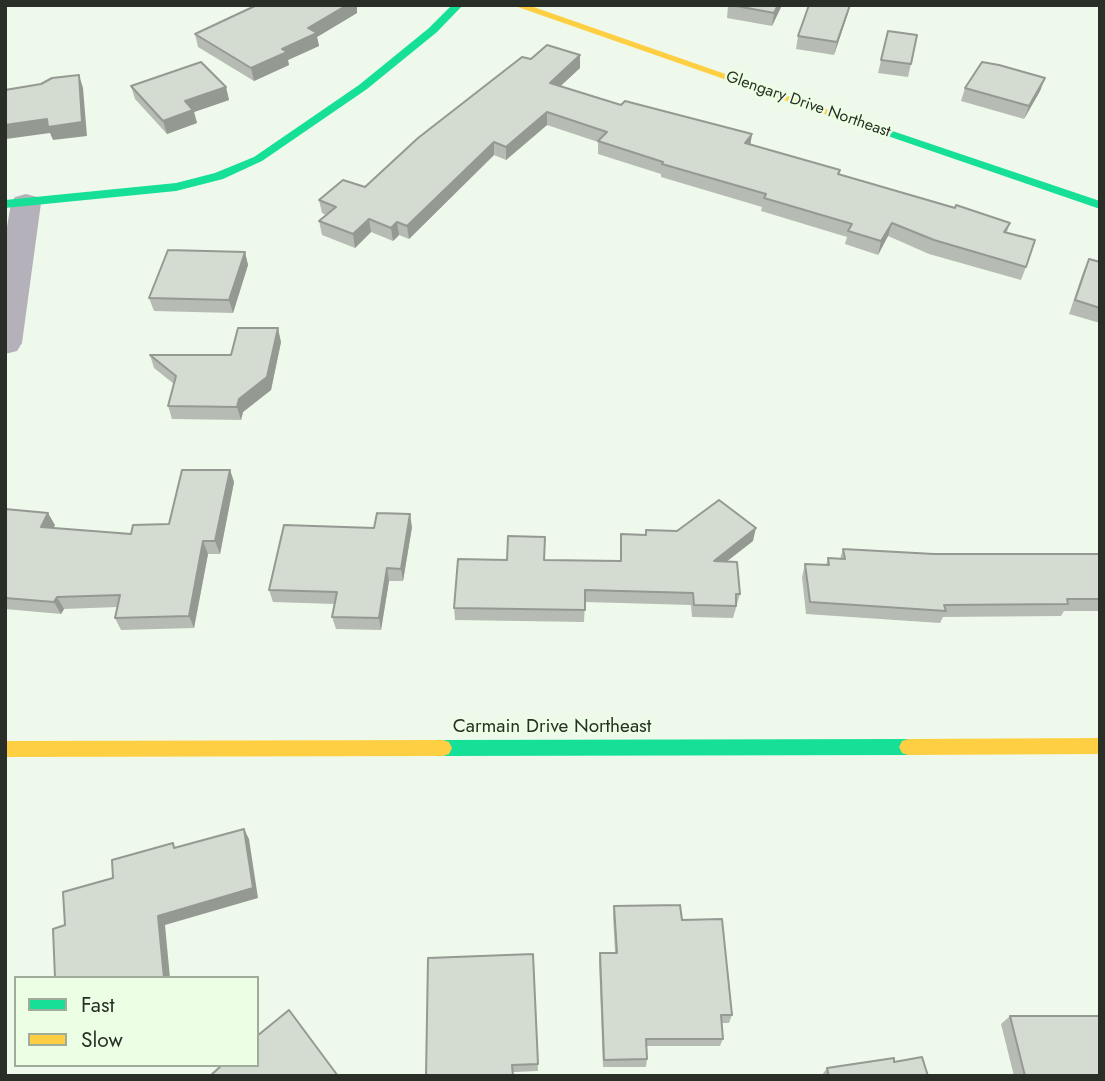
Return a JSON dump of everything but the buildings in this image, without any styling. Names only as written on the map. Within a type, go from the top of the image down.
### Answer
[{"type":"street","points":[[5,343],[16,203],[176,187],[219,176],[258,159],[363,87],[433,30],[458,5]]},
{"type":"street","name":"Glengary Drive Northeast","points":[[517,5],[1100,205]]},
{"type":"street","name":"Carmain Drive Northeast","points":[[5,749],[1100,746]]},
{"type":"traffic: fast","points":[[5,204],[176,187],[219,176],[258,159],[363,87],[433,30],[458,5]]},
{"type":"traffic: fast","points":[[851,120],[1100,205]]},
{"type":"traffic: fast","points":[[443,748],[908,747]]},
{"type":"traffic: slow","points":[[517,5],[851,120]]},
{"type":"traffic: slow","points":[[908,747],[1100,746]]},
{"type":"traffic: slow","points":[[5,749],[443,748]]}]
